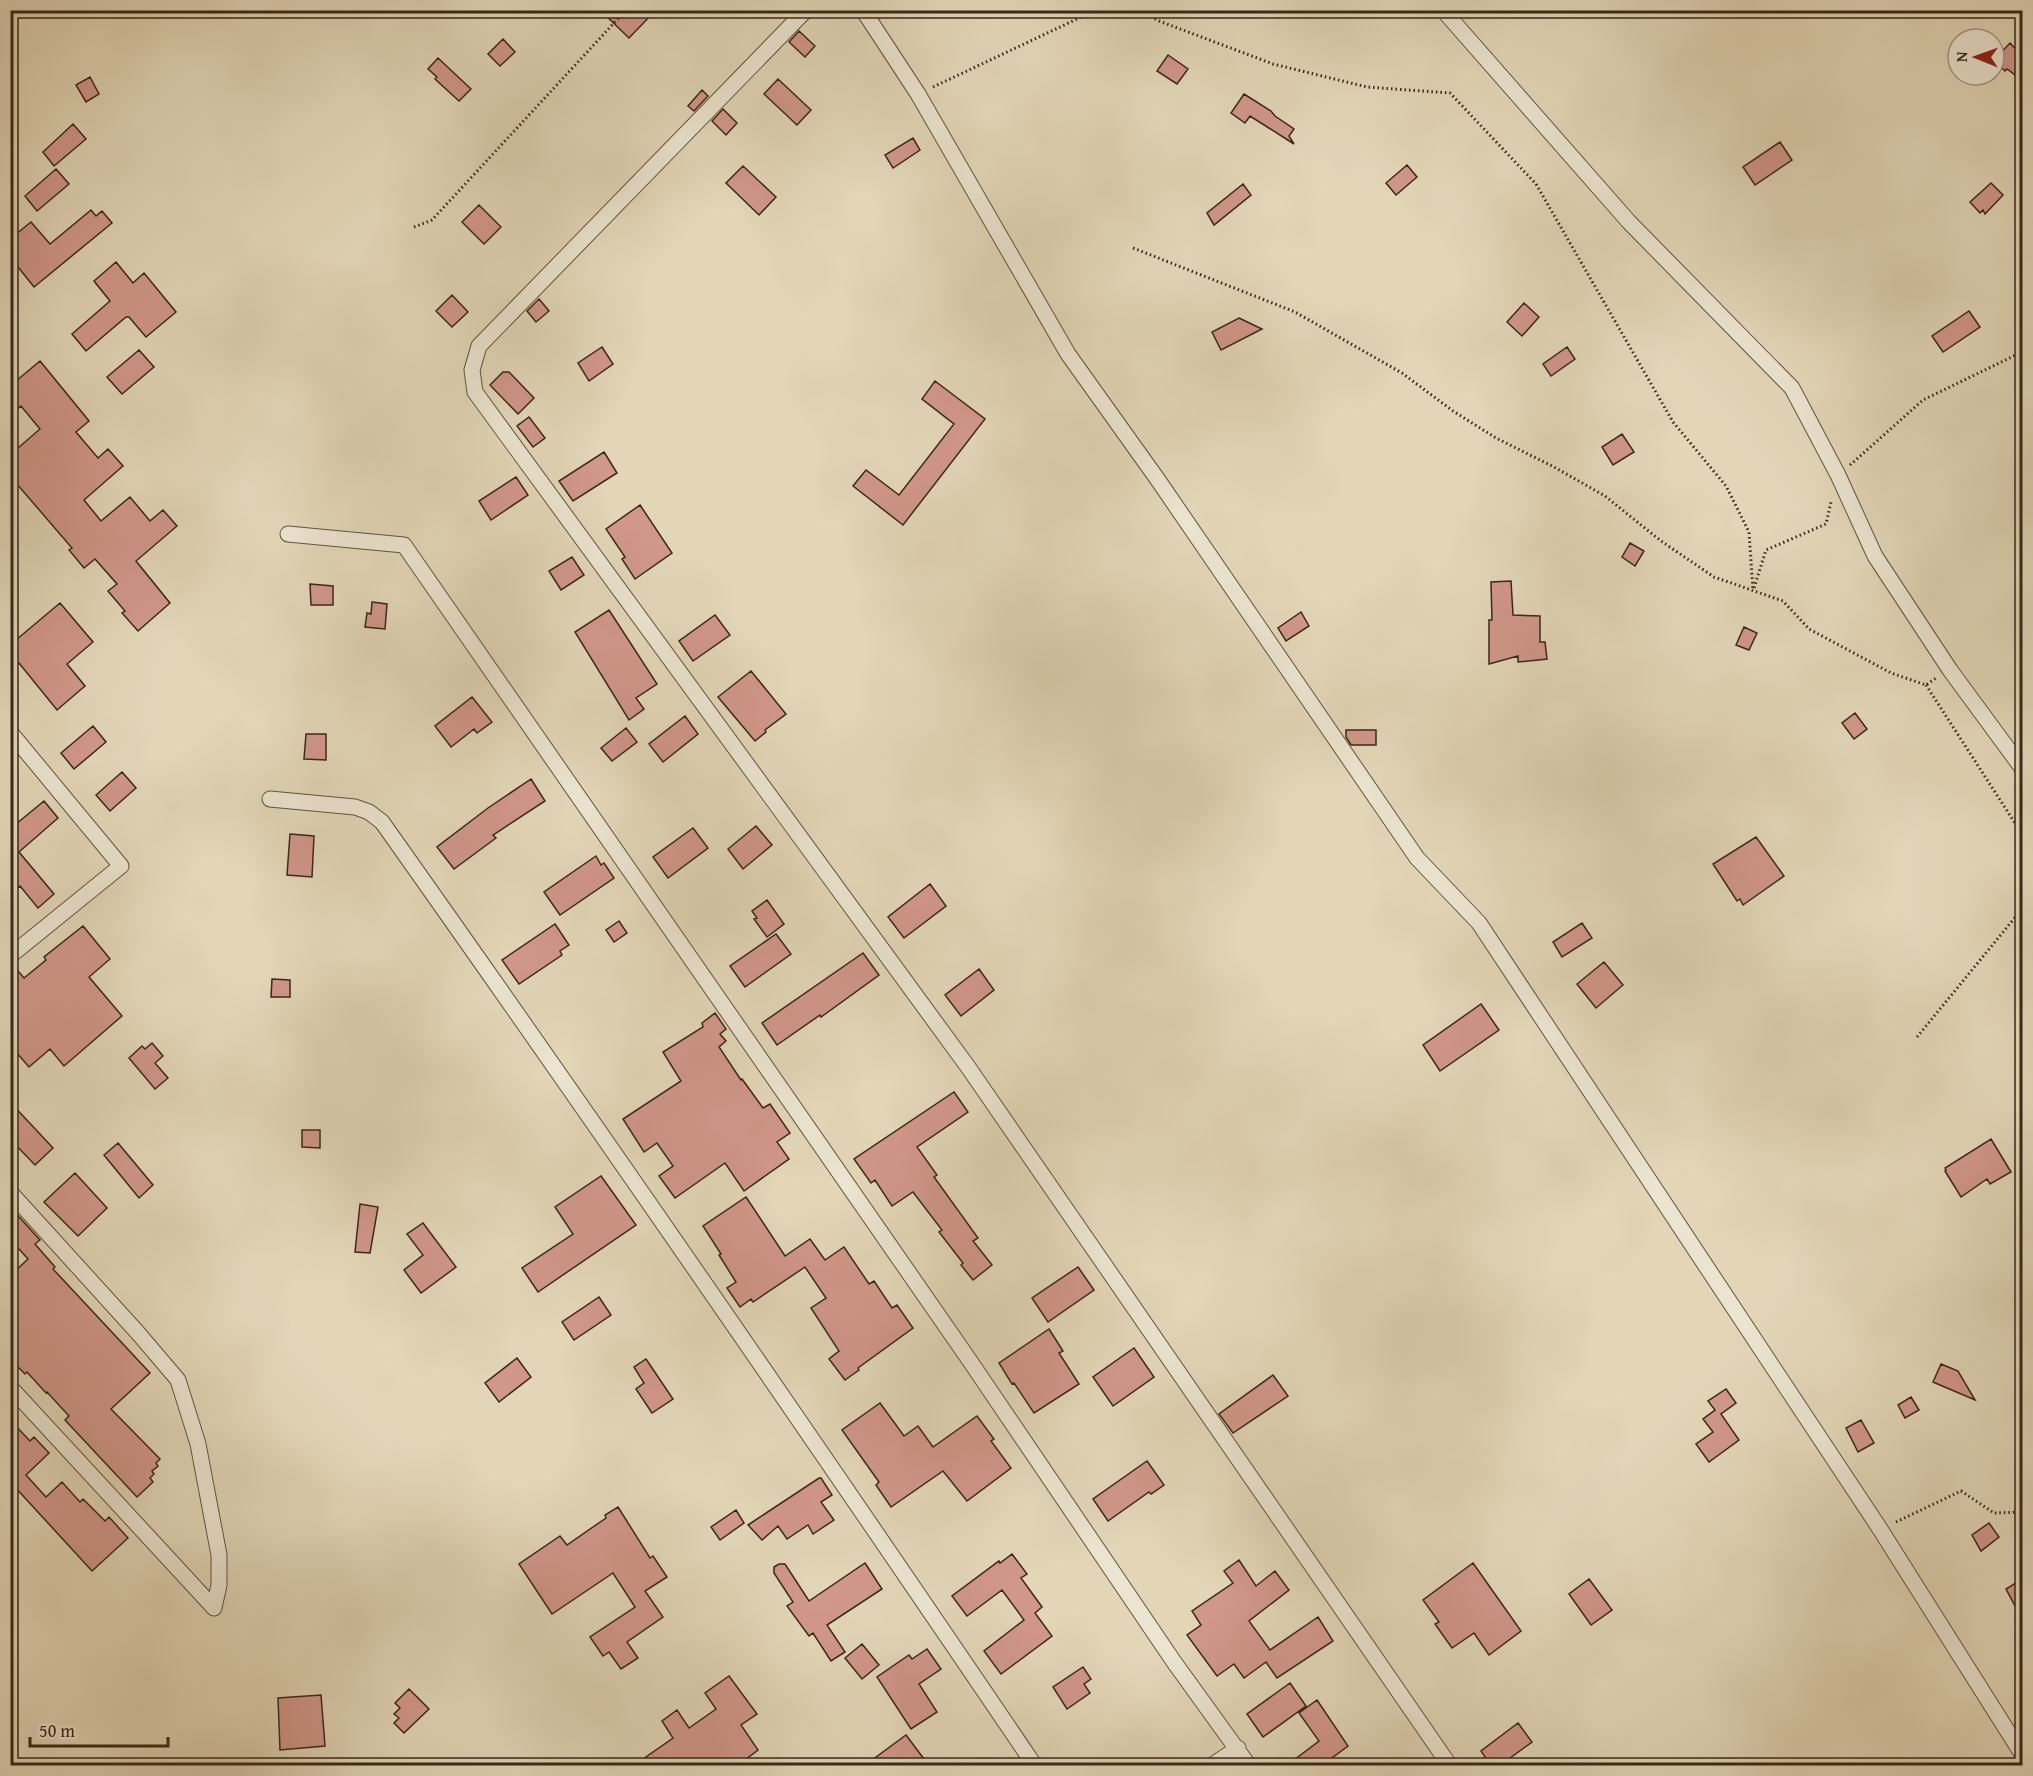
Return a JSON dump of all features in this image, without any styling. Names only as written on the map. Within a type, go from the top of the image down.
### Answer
[{"type":"street","points":[[806,10],[479,346],[472,370],[475,392],[968,1067],[1450,1766]]},
{"type":"street","points":[[864,10],[918,94],[1068,354],[1158,480],[1418,858],[1479,923],[1881,1529],[2022,1754]]},
{"type":"street","points":[[1443,10],[1629,222],[1792,388],[1838,476],[1875,556],[1950,670],[2022,768]]},
{"type":"street","points":[[288,534],[404,545],[970,1360],[1174,1662],[1249,1766]]},
{"type":"street","points":[[10,732],[121,866],[12,952]]},
{"type":"street","points":[[270,799],[355,807],[369,812],[382,822],[566,1080],[1035,1766]]},
{"type":"street","points":[[10,1192],[178,1380],[198,1444],[219,1555],[219,1585],[214,1608],[10,1387]]},
{"type":"street","points":[[1211,1766],[1238,1748]]},
{"type":"path","points":[[414,227],[432,220],[626,10]]},
{"type":"path","points":[[918,94],[1096,10]]},
{"type":"path","points":[[1139,10],[1160,21],[1273,64],[1367,87],[1450,93],[1536,184],[1673,422],[1726,486],[1749,532],[1753,590]]},
{"type":"path","points":[[1133,248],[1295,312],[1402,373],[1453,411],[1496,438],[1605,496],[1660,541],[1714,577],[1783,601],[1809,629],[1891,673],[1926,685],[2022,834]]},
{"type":"path","points":[[1753,590],[1766,550],[1826,524],[1838,476],[1923,400],[2022,352]]},
{"type":"path","points":[[1926,685],[1950,670]]},
{"type":"path","points":[[1917,1038],[2022,909]]},
{"type":"path","points":[[1881,1529],[1961,1491],[1994,1513],[2022,1512]]},
{"type":"building","points":[[600,10],[656,10],[629,38]]},
{"type":"building","points":[[799,31],[815,46],[805,57],[789,42]]},
{"type":"building","points":[[503,39],[515,52],[500,66],[488,54]]},
{"type":"building","points":[[2010,43],[2022,56],[2022,80],[2006,70],[2006,47]]},
{"type":"building","points":[[1168,55],[1188,69],[1177,84],[1157,71]]},
{"type":"building","points":[[438,58],[471,89],[459,101],[435,79],[437,77],[428,69]]},
{"type":"building","points":[[90,77],[99,94],[86,102],[76,85]]},
{"type":"building","points":[[778,79],[811,110],[797,125],[764,94]]},
{"type":"building","points":[[702,90],[708,96],[694,111],[688,106]]},
{"type":"building","points":[[1244,94],[1294,129],[1289,136],[1294,144],[1250,116],[1245,123],[1231,113]]},
{"type":"building","points":[[723,109],[737,123],[726,135],[712,121]]},
{"type":"building","points":[[73,124],[86,139],[54,166],[43,152]]},
{"type":"building","points":[[913,138],[920,150],[893,168],[885,155]]},
{"type":"building","points":[[1780,142],[1792,160],[1755,185],[1743,167]]},
{"type":"building","points":[[1407,165],[1417,177],[1396,195],[1386,183]]},
{"type":"building","points":[[743,166],[776,197],[759,215],[726,183]]},
{"type":"building","points":[[56,169],[69,184],[37,211],[25,196]]},
{"type":"building","points":[[1991,183],[2003,195],[1985,214],[1983,210],[1980,213],[1970,202]]},
{"type":"building","points":[[1243,184],[1251,195],[1214,225],[1207,213]]},
{"type":"building","points":[[479,205],[501,227],[484,244],[462,222]]},
{"type":"building","points":[[91,210],[96,216],[102,211],[112,223],[34,287],[10,257],[10,239],[31,222],[50,244]]},
{"type":"building","points":[[116,262],[133,283],[144,273],[176,312],[146,337],[129,317],[126,317],[86,351],[72,334],[110,301],[94,281]]},
{"type":"building","points":[[452,295],[468,312],[452,327],[436,311]]},
{"type":"building","points":[[539,299],[549,311],[536,322],[527,311]]},
{"type":"building","points":[[1524,303],[1539,317],[1522,336],[1507,322]]},
{"type":"building","points":[[1969,311],[1980,327],[1943,352],[1932,336]]},
{"type":"building","points":[[1239,318],[1262,329],[1221,350],[1212,332]]},
{"type":"building","points":[[602,347],[613,364],[589,381],[578,363]]},
{"type":"building","points":[[1567,347],[1575,359],[1551,376],[1543,364]]},
{"type":"building","points":[[139,350],[154,367],[122,394],[107,377]]},
{"type":"building","points":[[40,361],[89,421],[76,432],[98,458],[108,449],[123,466],[84,500],[101,521],[130,497],[150,521],[163,510],[177,526],[136,561],[170,603],[138,631],[122,613],[125,611],[108,591],[117,584],[95,559],[84,568],[69,550],[72,548],[10,476],[10,455],[40,429],[21,406],[10,415],[10,386]]},
{"type":"building","points":[[503,372],[509,372],[534,398],[518,414],[490,385]]},
{"type":"building","points":[[935,381],[985,419],[903,525],[853,486],[866,470],[899,495],[954,424],[922,399]]},
{"type":"building","points":[[529,417],[545,438],[533,447],[517,426]]},
{"type":"building","points":[[1622,434],[1634,452],[1613,465],[1602,447]]},
{"type":"building","points":[[604,452],[617,473],[573,501],[559,481]]},
{"type":"building","points":[[516,477],[528,495],[491,520],[479,501]]},
{"type":"building","points":[[640,505],[672,553],[635,579],[622,559],[625,557],[606,529]]},
{"type":"building","points":[[1630,543],[1644,551],[1635,566],[1622,557]]},
{"type":"building","points":[[572,557],[584,575],[561,590],[549,571]]},
{"type":"building","points":[[1511,581],[1513,615],[1540,616],[1540,642],[1545,642],[1547,659],[1518,662],[1518,656],[1489,664],[1489,620],[1492,620],[1491,582]]},
{"type":"building","points":[[310,584],[333,586],[333,605],[311,605]]},
{"type":"building","points":[[372,602],[387,604],[385,629],[365,627],[367,613],[371,614]]},
{"type":"building","points":[[60,603],[93,642],[67,664],[85,686],[57,710],[19,663],[10,670],[10,645]]},
{"type":"building","points":[[609,610],[657,684],[636,698],[644,709],[629,720],[575,632]]},
{"type":"building","points":[[1301,612],[1309,626],[1286,641],[1278,628]]},
{"type":"building","points":[[715,615],[730,635],[693,661],[679,641]]},
{"type":"building","points":[[1744,627],[1757,633],[1749,650],[1736,645]]},
{"type":"building","points":[[751,671],[786,714],[755,741],[718,697]]},
{"type":"building","points":[[472,697],[492,722],[477,733],[474,729],[451,747],[435,726]]},
{"type":"building","points":[[1855,713],[1867,729],[1854,739],[1842,723]]},
{"type":"building","points":[[685,716],[698,734],[663,762],[649,744]]},
{"type":"building","points":[[93,726],[106,742],[74,769],[61,753]]},
{"type":"building","points":[[626,728],[637,742],[612,761],[601,748]]},
{"type":"building","points":[[1346,730],[1376,730],[1376,745],[1351,745],[1346,737]]},
{"type":"building","points":[[306,734],[326,734],[326,760],[304,759]]},
{"type":"building","points":[[122,772],[136,788],[110,811],[96,795]]},
{"type":"building","points":[[531,779],[545,801],[493,835],[496,838],[454,869],[437,847]]},
{"type":"building","points":[[44,801],[58,818],[19,852],[54,894],[38,908],[20,886],[10,894],[10,829]]},
{"type":"building","points":[[756,826],[772,845],[743,869],[728,849]]},
{"type":"building","points":[[693,828],[708,848],[668,878],[653,857]]},
{"type":"building","points":[[290,834],[314,836],[312,877],[287,875]]},
{"type":"building","points":[[1756,837],[1784,876],[1743,905],[1740,899],[1737,901],[1713,864]]},
{"type":"building","points":[[596,856],[601,865],[604,863],[614,878],[560,915],[544,892]]},
{"type":"building","points":[[930,884],[946,906],[904,938],[888,917]]},
{"type":"building","points":[[767,900],[784,924],[767,937],[754,919],[757,918],[752,911]]},
{"type":"building","points":[[619,921],[627,933],[614,942],[606,930]]},
{"type":"building","points":[[1582,923],[1592,938],[1562,957],[1553,942]]},
{"type":"building","points":[[555,924],[569,945],[560,951],[562,955],[519,984],[502,960]]},
{"type":"building","points":[[83,926],[110,959],[89,977],[122,1016],[64,1066],[50,1049],[29,1067],[10,1045],[10,966],[13,965],[24,978],[46,960],[44,957]]},
{"type":"building","points":[[776,934],[791,954],[745,987],[730,966]]},
{"type":"building","points":[[863,953],[879,975],[821,1017],[820,1015],[777,1045],[762,1023]]},
{"type":"building","points":[[1604,962],[1623,985],[1596,1008],[1577,984]]},
{"type":"building","points":[[979,969],[994,990],[961,1016],[945,995]]},
{"type":"building","points":[[272,979],[290,980],[290,997],[271,997]]},
{"type":"building","points":[[1481,1004],[1499,1030],[1440,1071],[1423,1045]]},
{"type":"building","points":[[715,1013],[726,1029],[720,1034],[726,1041],[719,1047],[763,1108],[770,1104],[790,1133],[777,1142],[789,1159],[744,1191],[725,1163],[675,1198],[659,1176],[673,1166],[657,1143],[644,1152],[623,1119],[681,1081],[663,1052],[703,1027],[702,1023]]},
{"type":"building","points":[[152,1043],[163,1056],[155,1063],[168,1078],[155,1089],[129,1058],[142,1046],[145,1049]]},
{"type":"building","points":[[954,1092],[968,1112],[917,1147],[937,1175],[934,1177],[978,1238],[973,1241],[992,1265],[973,1280],[939,1232],[942,1230],[913,1192],[892,1206],[875,1180],[871,1183],[854,1159]]},
{"type":"building","points":[[10,1102],[53,1148],[35,1165],[10,1139]]},
{"type":"building","points":[[302,1130],[320,1130],[320,1148],[302,1147]]},
{"type":"building","points":[[1991,1139],[2011,1172],[1990,1184],[1987,1179],[1961,1197],[1945,1168]]},
{"type":"building","points":[[118,1143],[153,1185],[139,1198],[104,1155]]},
{"type":"building","points":[[75,1173],[107,1208],[78,1236],[44,1202]]},
{"type":"building","points":[[601,1176],[636,1225],[538,1292],[522,1268],[573,1234],[555,1207]]},
{"type":"building","points":[[746,1197],[785,1256],[810,1239],[825,1260],[844,1247],[869,1284],[874,1281],[892,1308],[897,1305],[913,1328],[845,1380],[829,1359],[839,1351],[811,1308],[826,1298],[805,1267],[753,1302],[751,1299],[740,1307],[727,1288],[736,1282],[703,1226]]},
{"type":"building","points":[[360,1204],[378,1207],[370,1253],[355,1252]]},
{"type":"building","points":[[10,1207],[40,1240],[35,1244],[55,1267],[53,1269],[150,1373],[111,1409],[160,1459],[156,1463],[158,1466],[152,1471],[154,1474],[150,1478],[153,1482],[137,1497],[65,1420],[69,1416],[47,1392],[10,1359],[10,1276],[28,1259],[10,1239]]},
{"type":"building","points":[[423,1223],[456,1267],[421,1293],[404,1270],[423,1255],[407,1234]]},
{"type":"building","points":[[1078,1267],[1094,1290],[1048,1322],[1032,1298]]},
{"type":"building","points":[[599,1297],[611,1315],[574,1340],[562,1322]]},
{"type":"building","points":[[1049,1329],[1063,1351],[1059,1353],[1079,1384],[1034,1413],[999,1363]]},
{"type":"building","points":[[1134,1348],[1154,1377],[1113,1406],[1093,1377]]},
{"type":"building","points":[[517,1358],[531,1377],[499,1402],[485,1383]]},
{"type":"building","points":[[646,1359],[673,1399],[652,1413],[636,1389],[644,1383],[634,1367]]},
{"type":"building","points":[[1941,1364],[1958,1371],[1975,1400],[1933,1382]]},
{"type":"building","points":[[1273,1375],[1288,1396],[1233,1433],[1219,1414]]},
{"type":"building","points":[[1726,1389],[1736,1403],[1721,1414],[1739,1440],[1709,1462],[1696,1444],[1713,1432],[1703,1419],[1715,1410],[1708,1401]]},
{"type":"building","points":[[1911,1397],[1919,1410],[1905,1418],[1898,1405]]},
{"type":"building","points":[[880,1403],[904,1436],[918,1426],[933,1447],[977,1416],[994,1439],[991,1441],[1011,1468],[967,1501],[943,1471],[891,1507],[876,1485],[879,1482],[842,1430]]},
{"type":"building","points":[[10,1420],[30,1441],[34,1437],[49,1453],[26,1475],[46,1497],[62,1482],[80,1502],[83,1499],[105,1521],[109,1517],[128,1538],[92,1571],[14,1486],[10,1489]]},
{"type":"building","points":[[1861,1420],[1874,1443],[1858,1452],[1846,1428]]},
{"type":"building","points":[[1147,1461],[1164,1485],[1151,1494],[1149,1492],[1108,1521],[1093,1499]]},
{"type":"building","points":[[819,1478],[832,1495],[821,1502],[834,1520],[813,1534],[808,1525],[787,1539],[778,1526],[762,1540],[748,1525]]},
{"type":"building","points":[[618,1507],[650,1558],[653,1556],[667,1577],[645,1591],[663,1617],[627,1642],[638,1658],[621,1669],[609,1652],[603,1656],[590,1637],[635,1607],[613,1573],[552,1614],[519,1564],[560,1536],[567,1545]]},
{"type":"building","points":[[736,1510],[744,1523],[720,1540],[711,1527]]},
{"type":"building","points":[[1989,1523],[1999,1537],[1981,1551],[1972,1535]]},
{"type":"building","points":[[1012,1554],[1027,1574],[1021,1578],[1042,1607],[1035,1613],[1052,1636],[1001,1674],[984,1651],[1024,1620],[1002,1590],[967,1616],[952,1596]]},
{"type":"building","points":[[1239,1560],[1256,1586],[1275,1571],[1289,1590],[1249,1621],[1270,1650],[1318,1617],[1333,1641],[1277,1678],[1266,1662],[1244,1678],[1234,1664],[1217,1676],[1187,1635],[1201,1625],[1192,1611],[1233,1583],[1224,1571]]},
{"type":"building","points":[[865,1563],[882,1589],[827,1625],[845,1652],[831,1661],[813,1633],[809,1636],[787,1606],[793,1602],[774,1573],[774,1567],[785,1564],[809,1601]]},
{"type":"building","points":[[1473,1563],[1521,1631],[1489,1655],[1474,1633],[1452,1648],[1435,1624],[1439,1622],[1423,1600]]},
{"type":"building","points":[[1589,1579],[1612,1610],[1591,1625],[1569,1594]]},
{"type":"building","points":[[2022,1579],[2022,1619],[2006,1589]]},
{"type":"building","points":[[862,1644],[879,1665],[862,1679],[845,1658]]},
{"type":"building","points":[[927,1649],[941,1669],[919,1684],[937,1712],[911,1729],[877,1677],[909,1655],[912,1659]]},
{"type":"building","points":[[1083,1667],[1091,1679],[1084,1684],[1090,1693],[1067,1709],[1053,1687]]},
{"type":"building","points":[[729,1676],[757,1714],[741,1725],[758,1750],[737,1766],[633,1766],[673,1738],[662,1721],[677,1710],[689,1728],[716,1709],[705,1693]]},
{"type":"building","points":[[1290,1683],[1306,1706],[1263,1737],[1247,1714]]},
{"type":"building","points":[[409,1689],[429,1709],[404,1733],[394,1723],[399,1718],[394,1714],[400,1708],[395,1703]]},
{"type":"building","points":[[321,1695],[325,1746],[280,1750],[278,1698]]},
{"type":"building","points":[[1317,1700],[1348,1746],[1332,1758],[1338,1766],[1286,1766],[1319,1741],[1299,1713]]},
{"type":"building","points":[[1518,1723],[1532,1742],[1499,1766],[1491,1766],[1481,1751]]},
{"type":"building","points":[[906,1735],[924,1759],[916,1766],[864,1766]]}]
